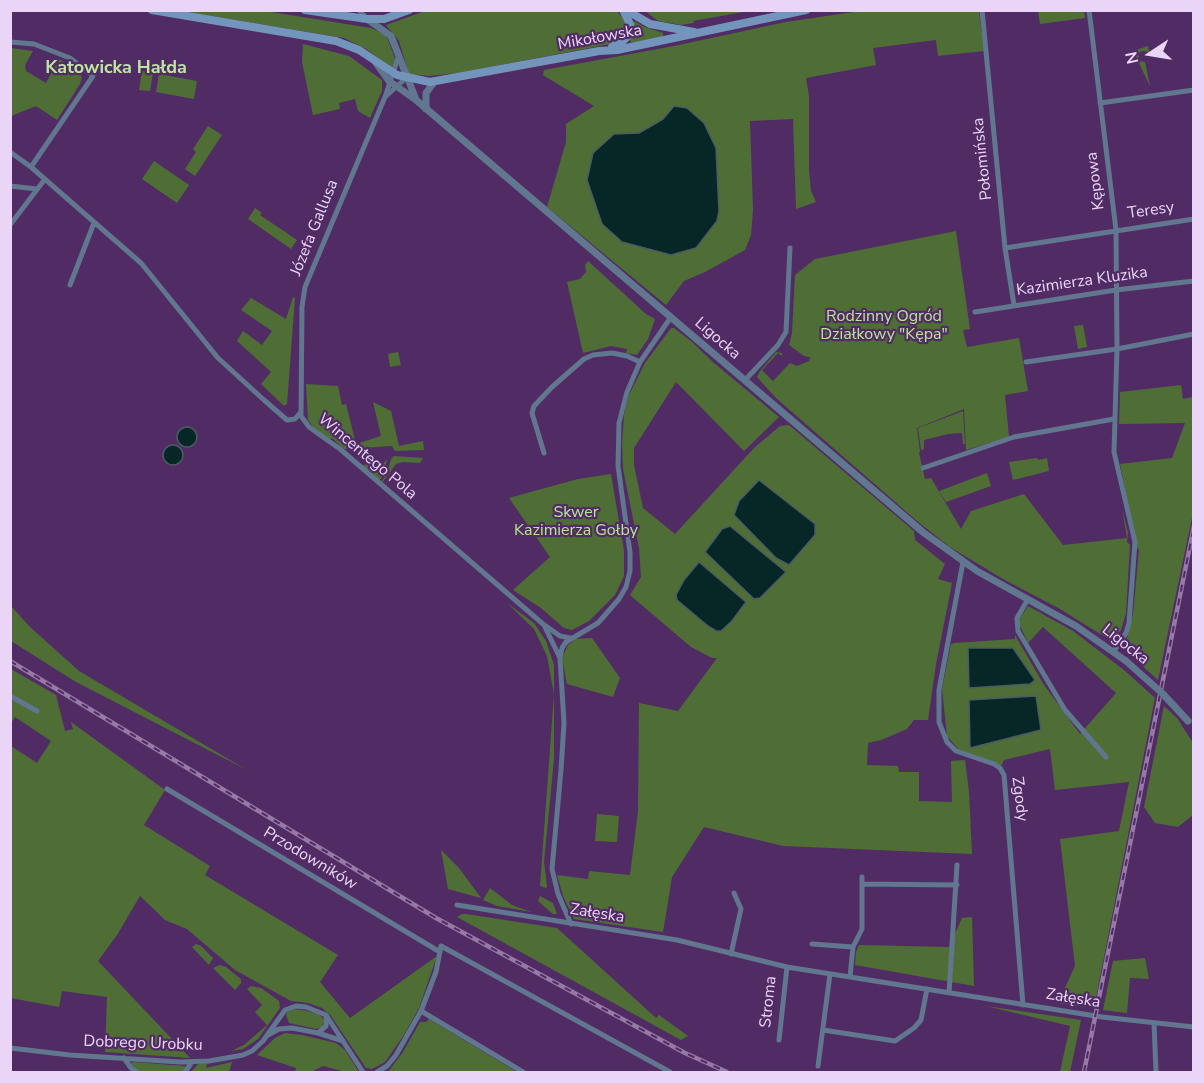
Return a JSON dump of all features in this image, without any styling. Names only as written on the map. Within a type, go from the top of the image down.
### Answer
[{"type":"main road","name":"Mikołowska","points":[[152,10],[336,41],[359,50],[391,77],[435,81],[599,51],[617,50],[696,32]]},
{"type":"main road","points":[[305,10],[343,13],[367,19],[384,19],[409,10]]},
{"type":"main road","name":"Mikołowska","points":[[625,10],[657,27],[696,32]]},
{"type":"main road","points":[[599,51],[626,40],[630,29],[625,10]]},
{"type":"main road","points":[[696,32],[806,10]]},
{"type":"street","points":[[359,10],[367,19],[391,36],[416,100]]},
{"type":"street","name":"Połomińska","points":[[982,10],[1005,248],[1014,305]]},
{"type":"street","name":"Kępowa","points":[[1089,10],[1116,230],[1117,349],[1114,452],[1134,542],[1129,623],[1126,633],[1114,651]]},
{"type":"street","points":[[10,42],[34,44],[69,57],[93,76],[31,167]]},
{"type":"street","points":[[391,77],[399,54]]},
{"type":"street","name":"Mikołowska","points":[[391,77],[397,87]]},
{"type":"street","name":"Józefa Gallusa","points":[[300,413],[302,307],[305,287],[385,97],[391,77]]},
{"type":"street","name":"Józefa Gallusa","points":[[385,97],[406,78]]},
{"type":"street","points":[[426,109],[427,90],[435,81]]},
{"type":"street","name":"Ligocka","points":[[397,87],[416,100],[924,533],[963,562],[1068,621],[1114,651],[1157,688],[1191,724]]},
{"type":"street","points":[[1100,103],[1194,90]]},
{"type":"street","name":"Wincentego Pola","points":[[10,152],[31,167],[141,263],[218,358],[287,420],[295,419],[300,413],[309,427],[340,449],[543,624],[560,636],[570,638]]},
{"type":"street","points":[[10,225],[45,179]]},
{"type":"street","points":[[10,186],[37,189]]},
{"type":"street","name":"Teresy","points":[[1005,248],[1194,219]]},
{"type":"street","points":[[70,285],[94,223]]},
{"type":"street","points":[[745,380],[778,345],[786,332],[790,248]]},
{"type":"street","name":"Kazimierza Kluzika","points":[[975,312],[1116,290],[1194,281]]},
{"type":"street","points":[[560,658],[562,648],[570,638],[598,623],[619,599],[629,579],[630,552],[618,466],[617,436],[627,392],[640,362],[671,317]]},
{"type":"street","points":[[1026,362],[1117,349],[1194,334]]},
{"type":"street","points":[[544,453],[532,413],[534,406],[552,387],[584,359],[593,355],[612,353],[640,362]]},
{"type":"street","points":[[923,468],[1014,437],[1114,419]]},
{"type":"street","name":"Zgody","points":[[963,562],[937,708],[939,722],[947,742],[956,751],[994,764],[1004,775],[1023,1005]]},
{"type":"street","points":[[1028,599],[1017,618],[1018,631],[1065,710],[1106,757]]},
{"type":"street","name":"Wincentego Pola","points":[[543,624],[560,658],[563,743],[552,869],[558,894],[571,924]]},
{"type":"street","points":[[10,696],[37,711]]},
{"type":"street","name":"Przodowników","points":[[167,789],[441,949],[670,1072]]},
{"type":"street","points":[[949,993],[957,865]]},
{"type":"street","points":[[850,977],[853,947],[862,929],[862,881],[957,885]]},
{"type":"street","points":[[731,954],[741,909],[734,893]]},
{"type":"street","name":"Załęska","points":[[457,905],[677,940],[787,967],[1023,1005],[1194,1027]]},
{"type":"street","points":[[812,944],[853,947]]},
{"type":"street","points":[[377,1072],[387,1066],[396,1055],[421,1011],[428,996],[441,949]]},
{"type":"street","name":"Stroma","points":[[779,1040],[787,967]]},
{"type":"street","points":[[818,1066],[830,974]]},
{"type":"street","points":[[823,1030],[895,1041],[921,1020],[927,989]]},
{"type":"street","points":[[292,1028],[285,1023],[282,1014],[285,1010],[296,1006],[316,1009],[326,1015],[363,1072]]},
{"type":"street","points":[[421,1011],[523,1072]]},
{"type":"street","name":"Dobrego Urobku","points":[[10,1048],[70,1055],[192,1062],[246,1054],[257,1048],[282,1014]]},
{"type":"street","points":[[318,1033],[326,1026],[326,1015]]},
{"type":"street","points":[[1154,1023],[1156,1072]]},
{"type":"street","name":"Dobrego Urobku","points":[[267,1036],[279,1029],[292,1028],[343,1041]]},
{"type":"street","points":[[124,1058],[136,1072]]},
{"type":"street","points":[[185,1072],[192,1062]]},
{"type":"green space","points":[[616,10],[626,22],[627,33],[616,43],[458,73],[429,76],[409,74],[399,41],[386,25],[425,11]]},
{"type":"green space","points":[[181,11],[265,11],[371,28],[384,34],[388,39],[395,59],[392,68],[366,49],[344,38]]},
{"type":"green space","points":[[645,11],[749,11],[681,25],[658,21]]},
{"type":"green space","points":[[860,11],[979,11],[984,51],[938,56],[936,40],[873,48],[876,65],[806,78],[809,96],[809,171],[811,191],[816,202],[796,209],[793,119],[750,121],[753,210],[751,235],[745,250],[684,281],[666,305],[547,207],[566,142],[566,124],[594,106],[543,75],[544,70],[786,22]],"holes":[[[674,107],[716,148],[719,211],[717,220],[696,248],[603,224],[587,180],[614,135],[639,133],[663,119]]]},
{"type":"green space","points":[[1038,11],[1084,11],[1085,18],[1040,24]]},
{"type":"green space","points":[[634,21],[663,33],[663,37],[631,43]]},
{"type":"green space","points":[[303,44],[349,56],[382,80],[382,91],[370,118],[358,111],[355,99],[339,103],[340,109],[313,115],[302,62]]},
{"type":"green space","points":[[1148,46],[1149,52],[1138,53],[1140,61],[1145,62],[1150,86],[1133,51]]},
{"type":"green space","points":[[11,48],[33,51],[25,65],[26,71],[46,83],[59,59],[75,68],[82,77],[57,120],[36,106],[11,116]]},
{"type":"green space","points":[[142,71],[153,73],[150,91],[139,90]]},
{"type":"green space","points":[[159,74],[197,81],[194,99],[156,92]]},
{"type":"green space","points":[[208,126],[222,135],[195,176],[185,169],[196,152],[193,149]]},
{"type":"green space","points":[[154,161],[189,185],[177,203],[142,179]]},
{"type":"green space","points":[[255,208],[262,213],[260,215],[297,240],[291,249],[248,219]]},
{"type":"green space","name":"Rodzinny Ogród Działkowy \"Kępa\"","points":[[956,231],[970,329],[963,330],[967,347],[1019,338],[1028,391],[1005,395],[1009,437],[966,450],[964,409],[917,428],[919,453],[925,479],[931,478],[961,529],[971,511],[1024,494],[1063,545],[1127,538],[1122,508],[1128,533],[1127,542],[1130,545],[1126,613],[1121,630],[1113,639],[1110,640],[950,547],[776,398],[757,377],[760,371],[776,352],[782,353],[782,356],[778,353],[762,370],[773,381],[790,363],[797,366],[809,361],[810,357],[804,356],[789,345],[792,333],[795,275],[815,259]]},
{"type":"green space","points":[[588,261],[646,314],[655,319],[648,339],[637,355],[626,353],[627,349],[611,346],[583,353],[567,282],[580,279],[586,272],[585,265]]},
{"type":"green space","points":[[293,297],[295,298],[287,404],[284,406],[261,384],[271,372],[237,341],[243,331],[262,345],[272,331],[241,310],[251,298],[286,319]]},
{"type":"green space","points":[[1083,325],[1087,347],[1078,349],[1074,326]]},
{"type":"green space","points":[[671,328],[692,342],[779,417],[744,451],[676,382],[634,448],[634,465],[643,508],[675,534],[754,448],[780,426],[789,425],[914,531],[915,540],[945,564],[938,579],[952,583],[928,720],[914,720],[907,729],[868,743],[867,765],[898,766],[899,772],[919,772],[919,801],[952,802],[951,761],[965,760],[972,854],[783,846],[704,827],[672,877],[663,932],[574,919],[563,896],[557,875],[588,879],[589,871],[630,875],[638,811],[639,703],[678,711],[717,658],[712,658],[691,647],[630,595],[641,577],[639,548],[623,469],[624,415],[629,395],[645,363]]},
{"type":"green space","points":[[398,352],[401,365],[390,367],[388,354]]},
{"type":"green space","points":[[306,384],[338,386],[342,405],[346,404],[356,444],[381,436],[373,402],[391,411],[399,446],[423,441],[424,450],[395,451],[392,446],[344,449],[332,438],[330,440],[313,427],[308,420]]},
{"type":"green space","points":[[1181,385],[1183,399],[1193,397],[1193,513],[1158,680],[1129,654],[1125,646],[1133,614],[1139,550],[1120,464],[1172,458],[1185,423],[1119,424],[1120,392]]},
{"type":"green space","points":[[963,411],[965,444],[963,444],[962,433],[948,434],[924,440],[924,449],[921,450],[918,428]]},
{"type":"green space","points":[[394,456],[423,458],[420,463],[396,464],[382,483],[391,459]]},
{"type":"green space","points":[[1037,458],[1038,460],[1047,458],[1049,471],[1013,480],[1009,462]]},
{"type":"green space","points":[[387,459],[384,474],[379,481],[362,465],[373,464],[380,468]]},
{"type":"green space","points":[[987,473],[991,486],[946,502],[939,491]]},
{"type":"green space","name":"Skwer Kazimierza Gołby","points":[[611,474],[624,551],[624,576],[615,595],[589,621],[572,630],[564,628],[541,608],[513,590],[550,557],[509,498],[578,479]]},
{"type":"green space","points":[[507,603],[534,623],[546,641],[554,665],[554,694],[547,656],[534,629]]},
{"type":"green space","points":[[10,605],[30,627],[79,671],[247,770],[76,682],[11,641]]},
{"type":"green space","points":[[1028,606],[1073,631],[1124,670],[1155,698],[1094,1008],[1058,1003],[1075,966],[1060,839],[1119,831],[1129,782],[1055,790],[1050,749],[1004,760],[1001,766],[959,750],[947,736],[942,689],[951,644],[1015,639],[1015,635],[1044,685],[1080,734],[1116,693],[1043,627],[1028,643],[1018,621]]},
{"type":"green space","points":[[592,638],[620,678],[613,697],[567,684],[562,658],[568,645],[576,639]]},
{"type":"green space","points":[[11,669],[56,695],[65,731],[73,729],[71,722],[165,790],[144,825],[210,866],[205,875],[338,955],[320,982],[350,1018],[437,956],[419,1008],[385,1062],[372,1069],[366,1068],[331,1016],[322,1008],[291,1001],[235,970],[187,929],[165,920],[140,896],[117,935],[98,961],[190,1058],[105,1052],[107,997],[62,991],[59,1007],[11,998],[11,746],[37,763],[51,741],[15,717],[11,723]]},
{"type":"green space","points":[[554,694],[554,759],[544,862],[546,888],[540,886]]},
{"type":"green space","points":[[1164,706],[1177,718],[1193,743],[1193,815],[1178,827],[1155,823],[1144,807]]},
{"type":"green space","points":[[597,814],[619,816],[617,842],[595,841]]},
{"type":"green space","points":[[441,850],[459,868],[481,898],[448,889]]},
{"type":"green space","points":[[490,888],[512,905],[531,912],[497,906],[483,900]]},
{"type":"green space","points":[[540,896],[553,903],[557,914],[553,914],[538,901]]},
{"type":"green space","points":[[462,914],[557,928],[656,1018],[659,1015],[688,1036],[681,1040],[457,917]]},
{"type":"green space","points":[[972,917],[974,986],[855,965],[859,945],[949,947],[962,918]]},
{"type":"green space","points":[[196,944],[213,958],[209,965],[192,947]]},
{"type":"green space","points":[[1145,958],[1149,979],[1130,978],[1127,1013],[1103,1010],[1113,961]]},
{"type":"green space","points":[[220,965],[241,979],[241,983],[235,990],[213,968]]},
{"type":"green space","points":[[251,986],[261,988],[279,1001],[280,1008],[258,1039],[243,1049],[231,1051],[244,1045],[267,1025],[255,1012],[262,1005],[247,989]]},
{"type":"green space","points":[[986,1006],[1081,1020],[1070,1072],[1060,1072],[1070,1026]]},
{"type":"green space","points":[[294,1009],[320,1015],[324,1020],[322,1027],[316,1029],[289,1023],[287,1012]]},
{"type":"green space","points":[[429,1019],[517,1072],[388,1072],[403,1052],[420,1022],[426,1022]]},
{"type":"green space","points":[[285,1033],[336,1043],[345,1050],[359,1072],[346,1072],[323,1066],[311,1072],[295,1072],[296,1068],[257,1055],[275,1038]]},
{"type":"green space","points":[[133,1062],[185,1066],[186,1068],[181,1072],[140,1072],[132,1067],[130,1064]]},
{"type":"green space","points":[[232,1062],[229,1072],[191,1072],[198,1064],[207,1063],[206,1068]]},
{"type":"shaded area","points":[[674,106],[687,108],[704,123],[716,148],[719,211],[717,221],[696,248],[671,255],[622,242],[602,224],[587,180],[593,153],[614,134],[639,133],[663,119]]},
{"type":"shaded area","points":[[187,427],[194,430],[197,437],[194,444],[187,447],[180,444],[177,437],[180,430]]},
{"type":"shaded area","points":[[169,445],[177,445],[183,451],[183,459],[177,465],[169,465],[163,459],[163,451]]},
{"type":"shaded area","points":[[759,480],[815,524],[815,535],[789,565],[776,558],[734,515],[739,501]]},
{"type":"shaded area","points":[[730,526],[786,572],[760,598],[754,599],[705,552],[722,529]]},
{"type":"shaded area","points":[[699,562],[746,602],[732,621],[721,631],[708,626],[677,600],[676,595],[684,580]]},
{"type":"shaded area","points":[[968,648],[1013,648],[1035,680],[1030,684],[969,688]]},
{"type":"shaded area","points":[[1036,696],[1041,730],[970,748],[969,700]]},
{"type":"railway","points":[[1084,1072],[1194,526]]},
{"type":"railway","points":[[10,661],[436,918],[685,1053],[727,1072]]},
{"type":"district","name":"Katowicka Hałda","points":[[116,69]]}]
